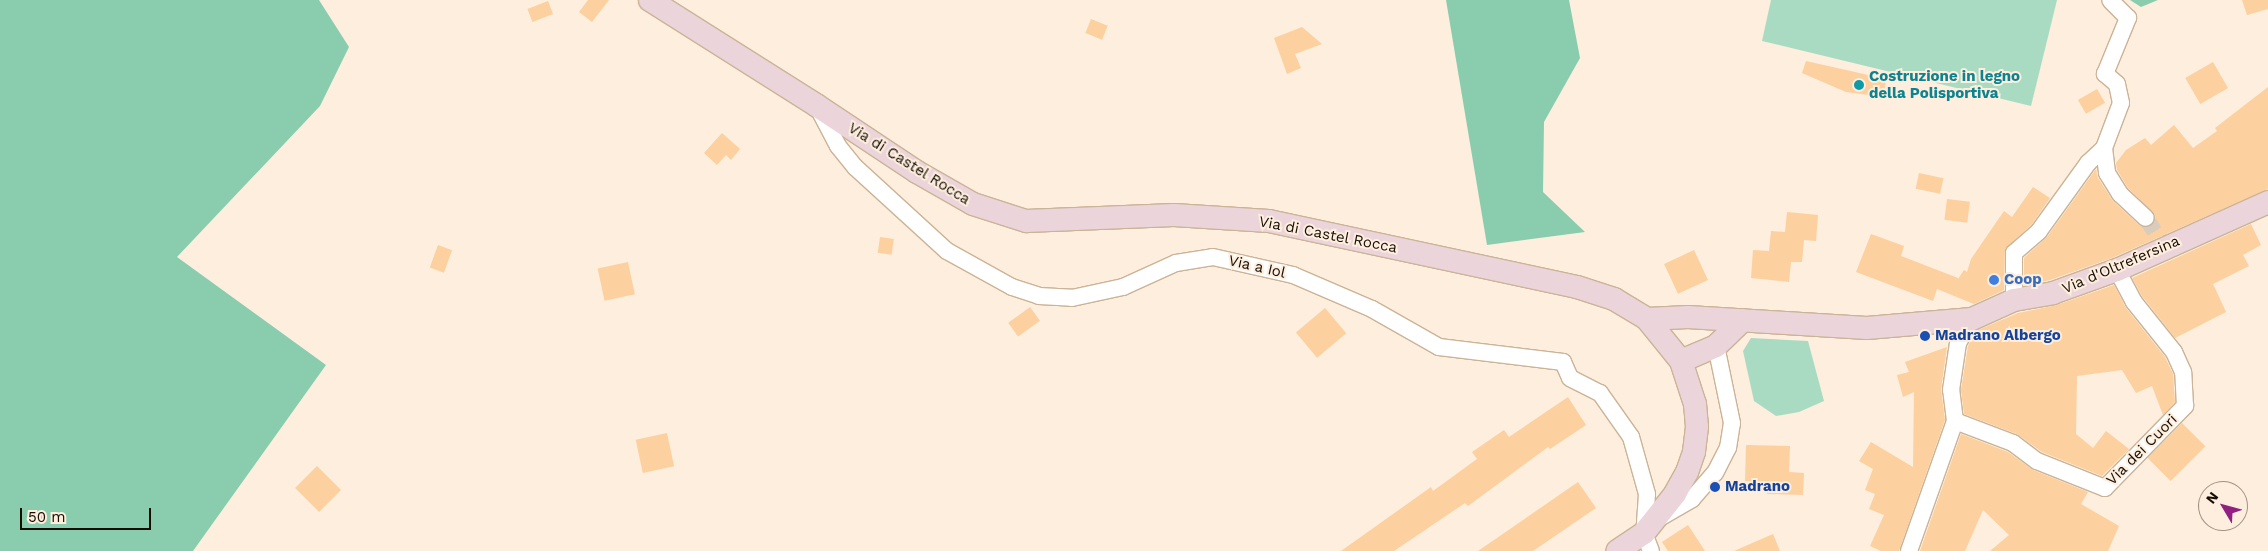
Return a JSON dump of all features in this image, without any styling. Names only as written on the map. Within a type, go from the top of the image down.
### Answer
[{"type":"main road","name":"Via di Castel Rocca","points":[[650,0],[816,105],[917,172],[973,204],[1026,220],[1174,215],[1269,221],[1577,287],[1614,299],[1647,319],[1681,361],[1695,404],[1697,426],[1694,452],[1687,472],[1649,535],[1617,551]]},
{"type":"main road","name":"Via d'Oltrefersina","points":[[1647,319],[1688,317],[1867,328],[1972,319],[2014,300],[2053,293],[2117,270],[2162,243],[2268,202]]},
{"type":"main road","points":[[1681,361],[1716,346],[1743,320]]},
{"type":"street","points":[[2014,300],[2014,253],[2038,231],[2088,163],[2104,148],[2121,103],[2117,84],[2105,74],[2128,18],[2110,0]]},
{"type":"street","name":"Via a Iol","points":[[816,105],[838,146],[855,167],[947,251],[1012,287],[1039,296],[1072,298],[1123,287],[1176,263],[1213,257],[1293,275],[1372,309],[1439,347],[1563,362],[1570,378],[1600,393],[1631,437],[1647,494],[1649,535]]},
{"type":"street","points":[[2104,148],[2107,172],[2111,180],[2120,194],[2146,218]]},
{"type":"street","name":"Via dei Cuori","points":[[1955,421],[2013,443],[2037,460],[2105,488],[2185,406],[2183,372],[2174,352],[2144,317],[2117,270]]},
{"type":"street","points":[[1909,551],[1955,421],[1951,390],[1958,343],[1972,319]]},
{"type":"street","name":"Via di Castel Rocca","points":[[1649,535],[1692,499],[1715,472],[1728,448],[1732,423],[1716,346]]},
{"type":"green space","points":[[0,0],[319,0],[349,47],[320,106],[177,257],[326,365],[193,551],[0,551]]},
{"type":"green space","points":[[1446,0],[1569,0],[1580,58],[1544,122],[1543,192],[1585,232],[1487,245]]},
{"type":"green space","points":[[1771,0],[2057,0],[2031,106],[1762,41]]},
{"type":"green space","points":[[2130,0],[2158,0],[2141,7]]},
{"type":"green space","points":[[1751,338],[1808,341],[1824,401],[1799,412],[1776,416],[1754,401],[1743,351]]},
{"type":"building","points":[[588,0],[609,0],[592,22],[579,12]]},
{"type":"building","points":[[2242,0],[2268,0],[2268,9],[2247,15]]},
{"type":"building","points":[[548,1],[553,14],[532,22],[527,9]]},
{"type":"building","points":[[1091,19],[1108,26],[1102,40],[1085,33]]},
{"type":"building","points":[[1302,27],[1322,44],[1295,54],[1301,68],[1287,74],[1274,38]]},
{"type":"building","name":"Costruzione in legno della Polisportiva","points":[[1806,61],[1886,79],[1884,97],[1846,92],[1802,73]]},
{"type":"building","points":[[2213,62],[2228,88],[2200,104],[2185,78]]},
{"type":"building","points":[[2268,87],[2268,189],[2112,258],[2050,280],[2024,285],[2024,258],[2047,237],[2096,169],[2098,178],[2113,201],[2139,225],[2149,227],[2156,221],[2155,215],[2128,188],[2117,170],[2116,163],[2126,150],[2145,138],[2151,145],[2174,125],[2193,148],[2217,131],[2215,128]]},
{"type":"building","points":[[2097,89],[2105,103],[2086,114],[2078,100]]},
{"type":"building","points":[[722,133],[740,149],[731,160],[726,155],[717,165],[704,153]]},
{"type":"building","points":[[1919,173],[1943,178],[1940,194],[1916,189]]},
{"type":"building","points":[[2033,187],[2050,198],[2032,224],[2005,249],[2004,290],[1974,304],[1937,289],[1933,301],[1856,272],[1871,234],[1904,246],[1901,256],[1958,279],[1964,270],[1967,272],[1971,259],[2004,211],[2012,217]]},
{"type":"building","points":[[1947,199],[1970,202],[1967,223],[1944,220]]},
{"type":"building","points":[[1787,212],[1818,215],[1816,241],[1804,240],[1802,262],[1791,262],[1789,282],[1751,278],[1753,250],[1769,251],[1771,231],[1785,232]]},
{"type":"building","points":[[2251,224],[2261,245],[2243,255],[2249,266],[2213,284],[2226,312],[2175,338],[2142,296],[2132,278]]},
{"type":"building","points":[[880,237],[894,239],[892,255],[878,253]]},
{"type":"building","points":[[438,245],[452,250],[444,273],[430,268]]},
{"type":"building","points":[[1694,250],[1708,280],[1678,294],[1664,264]]},
{"type":"building","points":[[628,262],[635,294],[605,301],[598,268]]},
{"type":"building","points":[[2114,285],[2126,308],[2165,357],[2173,374],[2175,402],[2163,415],[2152,386],[2136,393],[2122,370],[2077,376],[2076,434],[2093,448],[2106,431],[2129,449],[2102,476],[2042,452],[2017,434],[1964,414],[1961,390],[1968,346],[1976,331],[2018,313],[2057,305]]},
{"type":"building","points":[[1030,307],[1040,321],[1018,337],[1008,323]]},
{"type":"building","points":[[1325,308],[1346,333],[1317,358],[1296,332]]},
{"type":"building","points":[[1947,347],[1941,389],[1945,420],[1899,551],[1881,551],[1870,546],[1884,515],[1869,509],[1875,494],[1865,490],[1873,469],[1859,461],[1871,442],[1913,467],[1914,392],[1903,397],[1897,375],[1909,372],[1905,362]]},
{"type":"building","points":[[1568,397],[1586,425],[1550,449],[1548,447],[1468,506],[1465,503],[1394,551],[1341,551],[1431,487],[1433,491],[1477,459],[1472,452],[1504,430],[1509,437]]},
{"type":"building","points":[[2182,423],[2205,446],[2171,481],[2147,458]]},
{"type":"building","points":[[667,433],[674,466],[643,473],[636,440]]},
{"type":"building","points":[[1961,434],[2008,452],[2033,470],[2088,492],[2081,504],[2119,526],[2108,551],[1990,551],[2009,535],[1983,510],[1965,551],[1920,551]]},
{"type":"building","points":[[1746,445],[1790,446],[1789,472],[1804,473],[1803,495],[1767,494],[1767,482],[1745,481]]},
{"type":"building","points":[[317,466],[341,490],[319,512],[295,488]]},
{"type":"building","points":[[1578,482],[1596,508],[1533,551],[1478,551]]},
{"type":"building","points":[[1688,525],[1705,551],[1668,551],[1662,542]]},
{"type":"building","points":[[1773,534],[1780,551],[1734,551]]},
{"type":"tunnel","points":[[2146,218],[2160,240]]},
{"type":"place","name":"Costruzione in legno della Polisportiva","points":[[1859,85]]},
{"type":"place","name":"Coop","points":[[1994,280]]},
{"type":"place","name":"Madrano Albergo","points":[[1925,336]]},
{"type":"place","name":"Madrano","points":[[1715,487]]}]
